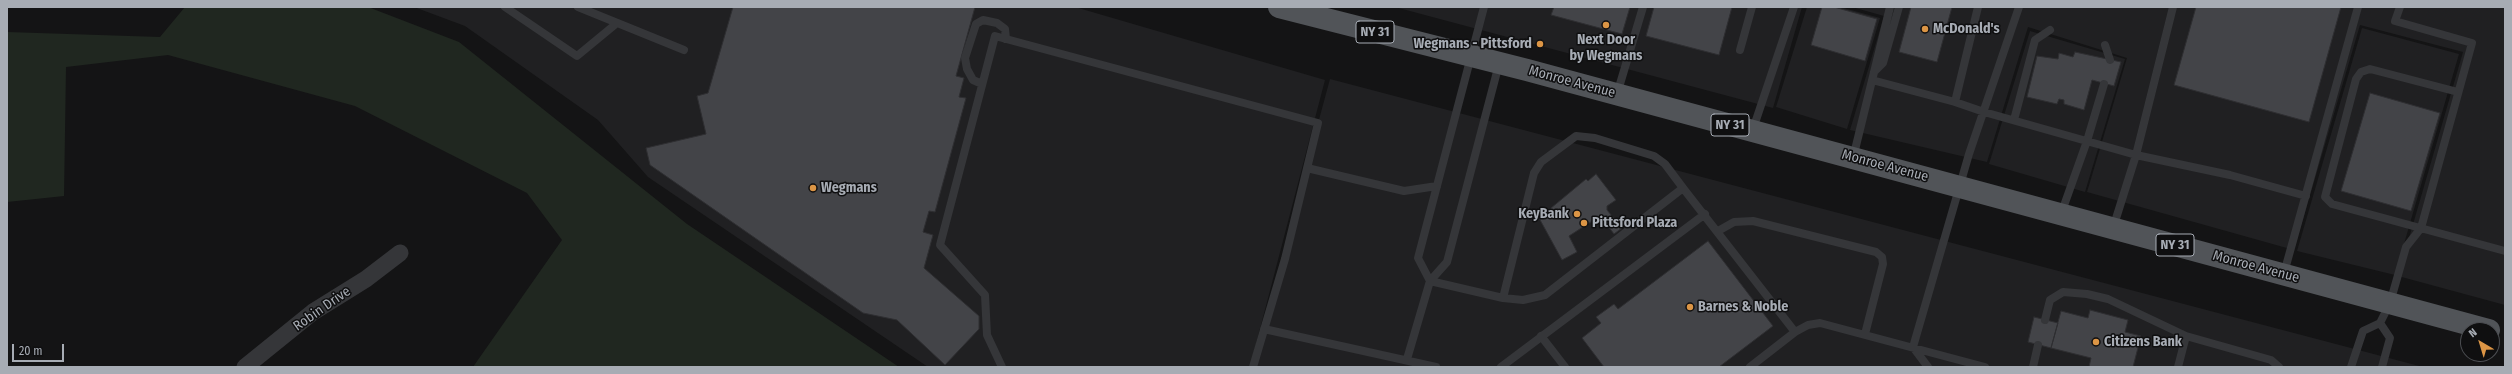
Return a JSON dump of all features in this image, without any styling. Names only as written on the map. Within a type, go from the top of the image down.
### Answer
[{"type":"main road","name":"Monroe Avenue","points":[[1279,7],[1617,95],[2461,322]]},
{"type":"street","name":"Robin Drive","points":[[245,367],[313,312],[366,279],[400,253]]},
{"type":"lane","points":[[505,7],[577,56],[617,23]]},
{"type":"lane","points":[[578,7],[684,50]]},
{"type":"lane","points":[[1484,7],[1418,258],[1430,281],[1503,298],[1523,300],[1545,295],[1683,188]]},
{"type":"lane","points":[[1617,95],[1643,7]]},
{"type":"lane","points":[[1740,50],[1752,7]]},
{"type":"lane","points":[[1752,131],[1794,7]]},
{"type":"lane","points":[[1853,158],[1890,7]]},
{"type":"lane","points":[[1873,76],[1883,63],[1899,7]]},
{"type":"lane","points":[[1955,102],[1978,7]]},
{"type":"lane","points":[[1913,346],[1960,187],[2019,7]]},
{"type":"lane","points":[[2113,228],[2136,155],[2173,7]]},
{"type":"lane","points":[[2284,274],[2358,7]]},
{"type":"lane","points":[[2351,367],[2363,331],[2380,323],[2390,303],[2406,248],[2421,228],[2472,43],[2395,21],[2400,7]]},
{"type":"lane","points":[[982,84],[973,80],[967,69],[965,58],[976,24],[983,20],[997,22],[1005,29],[1006,39]]},
{"type":"lane","points":[[2014,120],[2035,40],[2050,30]]},
{"type":"lane","points":[[1002,367],[987,335],[985,295],[940,245],[994,36],[1318,123],[1285,259],[1252,367]]},
{"type":"lane","points":[[2105,45],[2110,60]]},
{"type":"lane","points":[[1408,359],[1430,281],[1447,262],[1499,64]]},
{"type":"lane","points":[[2458,92],[2370,68],[2361,72],[2356,79],[2325,197],[2332,204],[2505,251]]},
{"type":"lane","points":[[1873,76],[1984,112],[2136,155],[2230,176],[2306,196]]},
{"type":"lane","points":[[2061,214],[2087,141],[2104,84]]},
{"type":"lane","points":[[1503,298],[1534,173],[1541,162],[1576,136],[1595,138],[1654,156],[1665,164],[1795,332]]},
{"type":"lane","points":[[1307,168],[1404,191],[1437,186]]},
{"type":"lane","points":[[1501,367],[1705,214]]},
{"type":"lane","points":[[1718,231],[1734,222],[1753,221],[1876,252],[1882,257],[1883,264],[1865,334]]},
{"type":"lane","points":[[2045,320],[2050,300],[2063,292],[2087,294],[2108,299],[2186,336],[2271,360],[2279,367]]},
{"type":"lane","points":[[1750,367],[1795,332],[1808,325],[1820,323],[1913,346],[1985,367]]},
{"type":"lane","points":[[2380,323],[2390,338],[2382,367]]},
{"type":"lane","points":[[1264,329],[1408,359],[1436,367]]},
{"type":"lane","points":[[1541,336],[1565,367]]},
{"type":"lane","points":[[2178,367],[2186,336]]},
{"type":"lane","points":[[2033,367],[2038,345]]},
{"type":"lane","points":[[1913,346],[1928,367]]},
{"type":"shaded area","points":[[185,7],[368,7],[459,42],[687,224],[899,367],[473,367],[562,240],[527,193],[355,106],[168,55],[66,67],[64,196],[7,202],[7,32],[160,37]]},
{"type":"shaded area","points":[[414,7],[1075,7],[1325,80],[1250,367],[928,367],[648,177],[598,120],[465,26]]},
{"type":"shaded area","points":[[1395,7],[1802,7],[1773,108]]},
{"type":"shaded area","points":[[1807,7],[1840,7],[1880,18],[1847,129],[1776,107]]},
{"type":"shaded area","points":[[1852,7],[2505,7],[2505,305],[2398,276],[2463,52],[2360,25],[2294,250],[2087,192],[2127,58],[2028,27],[1987,162],[1850,130],[1884,16]]},
{"type":"shaded area","points":[[2362,28],[2459,54],[2395,275],[2297,251]]},
{"type":"shaded area","points":[[2030,31],[2125,59],[2085,192],[1989,164]]},
{"type":"shaded area","name":"Pittsford Plaza","points":[[1330,79],[2423,367],[1252,367]]},
{"type":"building","name":"Wegmans","points":[[733,7],[975,7],[956,76],[964,78],[959,97],[966,98],[935,212],[929,211],[923,232],[933,235],[924,268],[979,316],[979,329],[945,365],[897,320],[863,313],[650,165],[646,148],[706,134],[697,96],[708,93]]},
{"type":"building","name":"Next Door by Wegmans","points":[[1554,7],[1630,7],[1622,34],[1551,15]]},
{"type":"building","points":[[1654,7],[1732,7],[1719,55],[1646,36]]},
{"type":"building","points":[[1822,7],[1834,7],[1877,19],[1865,61],[1811,45]]},
{"type":"building","name":"McDonald's","points":[[1911,7],[1952,7],[1937,62],[1899,52]]},
{"type":"building","points":[[2196,7],[2341,7],[2309,122],[2174,85]]},
{"type":"building","points":[[2075,52],[2121,62],[2114,86],[2092,80],[2084,110],[2064,104],[2064,100],[2059,99],[2057,104],[2027,97],[2037,56],[2058,59],[2059,53],[2073,57]]},
{"type":"building","points":[[2370,93],[2440,113],[2411,211],[2341,191]]},
{"type":"building","name":"KeyBank","points":[[1596,174],[1616,200],[1607,206],[1607,210],[1622,228],[1614,234],[1601,217],[1597,218],[1569,236],[1577,252],[1562,260],[1539,218],[1586,179],[1588,181]]},
{"type":"building","name":"Barnes & Noble","points":[[1708,241],[1773,326],[1719,367],[1604,367],[1582,338],[1601,323],[1596,317],[1614,304],[1618,309]]},
{"type":"building","name":"Citizens Bank","points":[[2090,310],[2128,320],[2125,332],[2141,336],[2133,367],[2089,367],[2091,358],[2051,348],[2061,311],[2088,318]]},
{"type":"building","points":[[2034,317],[2058,323],[2051,348],[2028,342]]},
{"type":"place","name":"Next Door by Wegmans","points":[[1606,25]]},
{"type":"place","name":"McDonald's","points":[[1925,29]]},
{"type":"place","name":"Wegmans - Pittsford","points":[[1540,44]]},
{"type":"place","name":"Wegmans","points":[[813,188]]},
{"type":"place","name":"KeyBank","points":[[1577,214]]},
{"type":"place","name":"Pittsford Plaza","points":[[1584,223]]},
{"type":"place","name":"Barnes & Noble","points":[[1690,307]]},
{"type":"place","name":"Citizens Bank","points":[[2096,342]]}]
